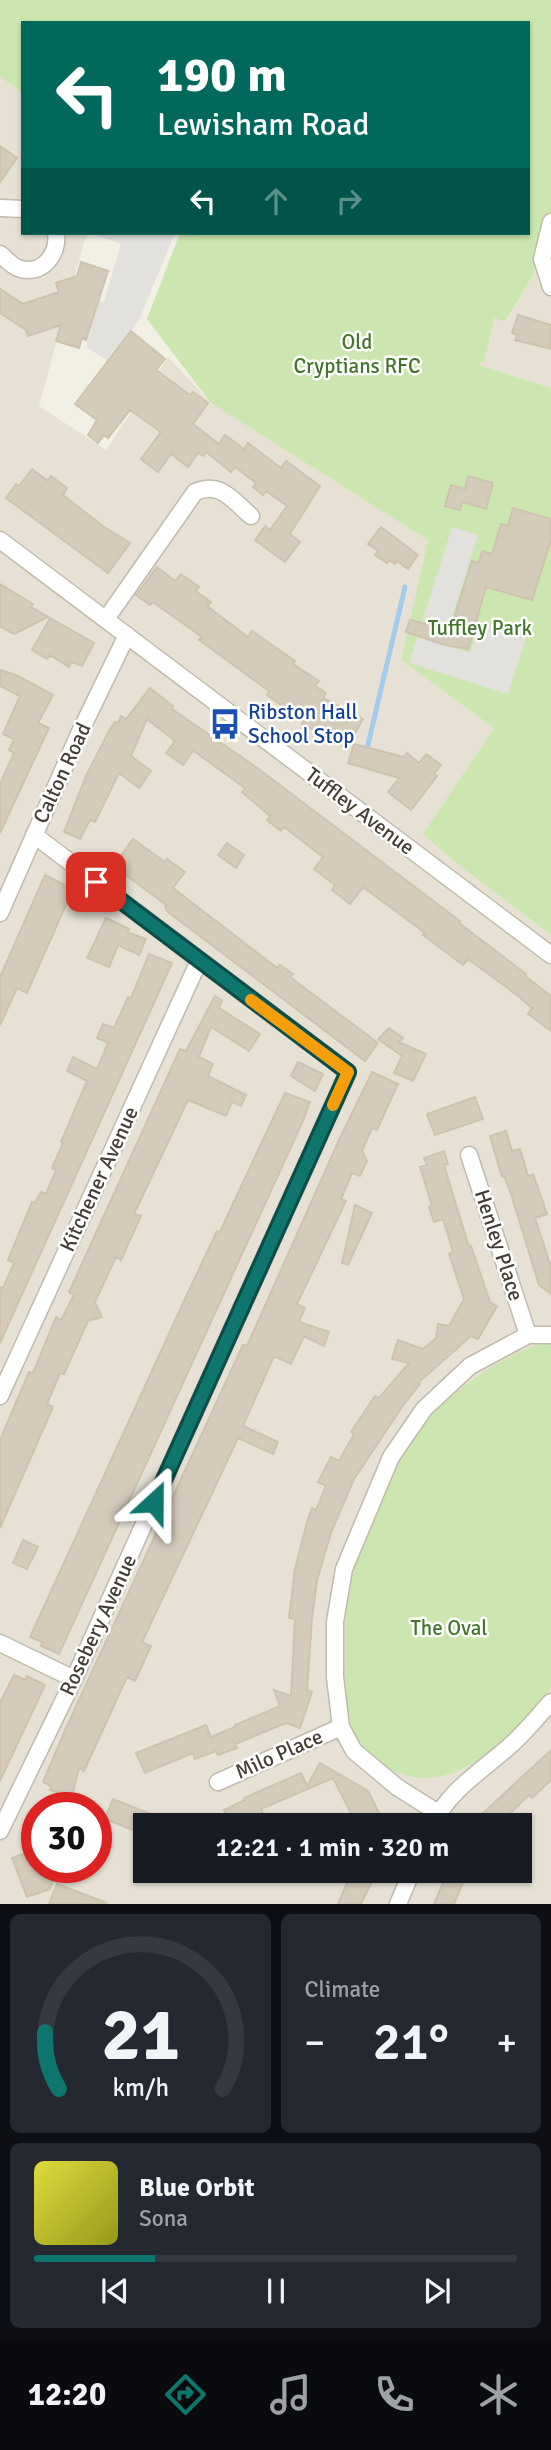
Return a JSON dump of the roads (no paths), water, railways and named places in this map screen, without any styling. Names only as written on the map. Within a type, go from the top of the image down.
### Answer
[{"type":"street","points":[[0,208],[21,209]]},
{"type":"street","points":[[551,222],[542,260],[551,287]]},
{"type":"street","points":[[0,254],[17,268],[35,270],[49,261],[56,248],[56,235]]},
{"type":"street","points":[[106,618],[195,492],[206,487],[219,489],[251,516]]},
{"type":"street","name":"Tuffley Avenue","points":[[0,540],[551,956]]},
{"type":"street","name":"Calton Road","points":[[0,913],[127,635]]},
{"type":"street","points":[[34,835],[198,961]]},
{"type":"street","name":"Rosebery Avenue","points":[[0,1831],[74,1679],[348,1072],[198,961]]},
{"type":"street","name":"Kitchener Avenue","points":[[0,1396],[198,961]]},
{"type":"street","name":"Henley Place","points":[[469,1155],[528,1335]]},
{"type":"street","points":[[428,1813],[354,1751],[341,1727],[335,1677],[335,1622],[344,1569],[391,1457],[424,1409],[470,1366],[528,1335],[551,1335]]},
{"type":"street","points":[[0,1643],[74,1679]]},
{"type":"street","points":[[440,1813],[474,1775],[514,1742],[551,1702]]},
{"type":"street","name":"Milo Place","points":[[218,1782],[341,1727]]},
{"type":"street","points":[[398,1904],[407,1883]]},
{"type":"waterway","points":[[366,753],[405,587]]},
{"type":"place","name":"Ribston Hall School Stop","points":[[225,724]]},
{"type":"park label","name":"Old Cryptians RFC","points":[[357,354]]},
{"type":"park label","name":"Tuffley Park","points":[[480,628]]},
{"type":"park label","name":"The Oval","points":[[449,1628]]}]
